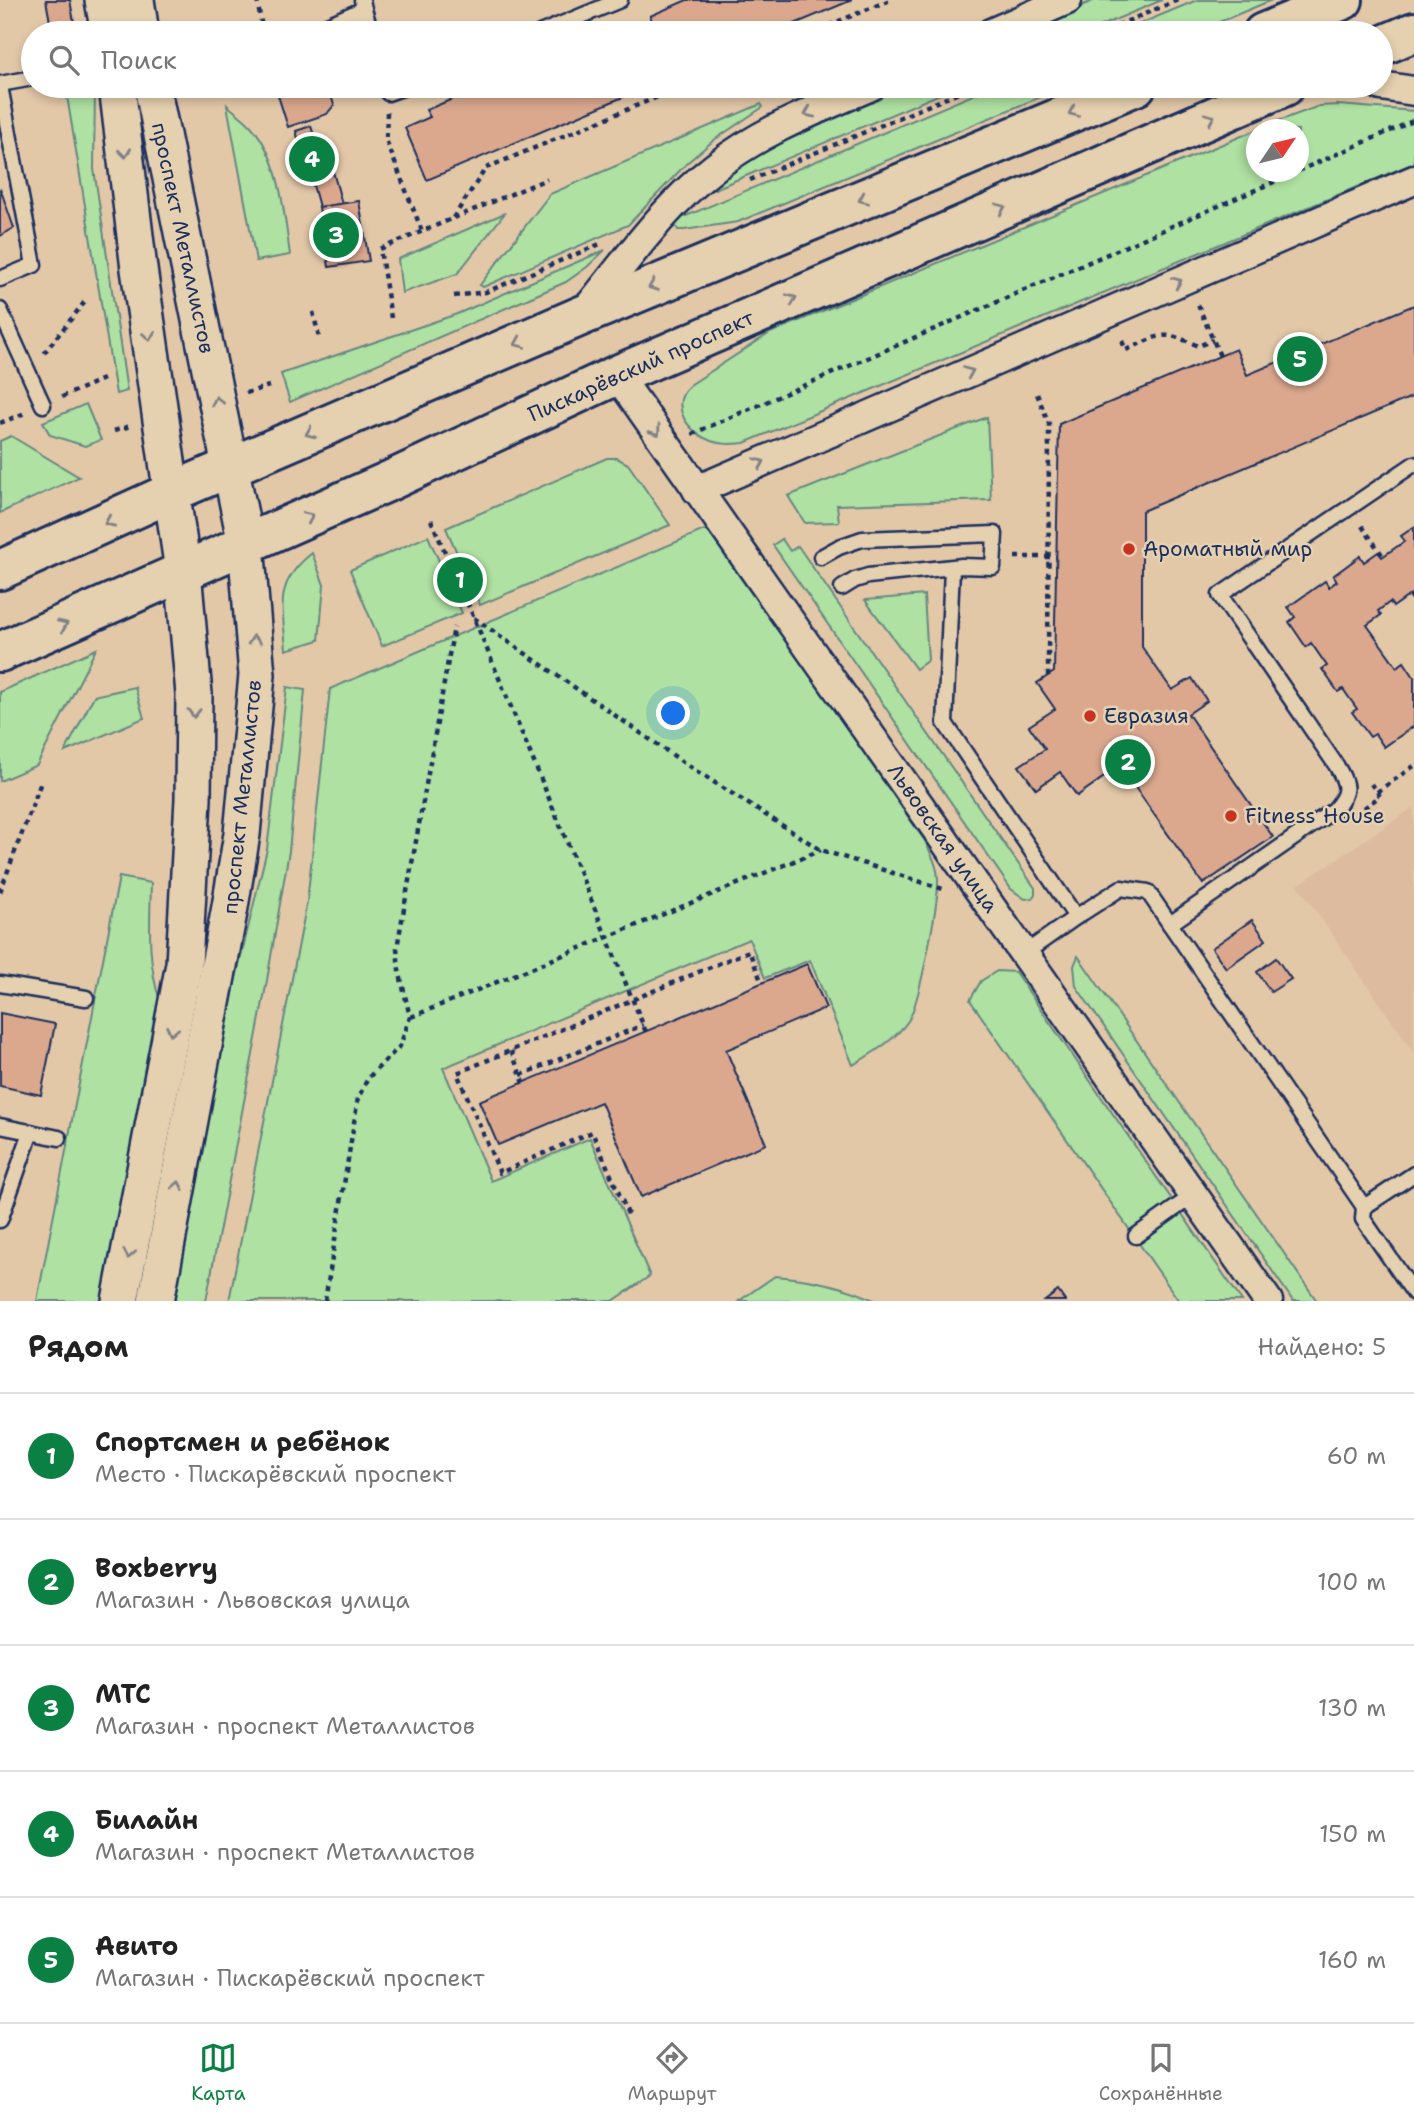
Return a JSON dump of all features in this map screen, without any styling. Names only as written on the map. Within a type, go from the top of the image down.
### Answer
[{"type":"main road","points":[[1292,21],[1343,0]]},
{"type":"main road","points":[[1393,41],[1414,32]]},
{"type":"main road","points":[[0,570],[170,493],[581,316],[1107,98]]},
{"type":"main road","name":"Пискарёвский проспект","points":[[0,652],[387,482],[617,374],[1256,98]]},
{"type":"street","points":[[103,0],[107,21]]},
{"type":"street","points":[[136,0],[139,21]]},
{"type":"street","points":[[1019,21],[1067,0]]},
{"type":"street","points":[[1393,88],[1414,91]]},
{"type":"street","name":"проспект Металлистов","points":[[118,98],[137,256],[183,572],[194,694],[193,799],[184,964],[120,1301]]},
{"type":"street","name":"проспект Металлистов","points":[[154,98],[246,544],[257,675],[242,834],[219,975],[156,1301]]},
{"type":"street","points":[[581,316],[660,218],[714,167],[789,122],[844,98]]},
{"type":"street","points":[[697,490],[1414,180]]},
{"type":"street","name":"Львовская улица","points":[[617,374],[1268,1301]]},
{"type":"lane","points":[[569,21],[620,0]]},
{"type":"lane","points":[[331,21],[363,4],[368,21]]},
{"type":"lane","points":[[0,279],[34,265],[0,85],[21,81]]},
{"type":"lane","points":[[0,310],[43,405]]},
{"type":"lane","points":[[1170,924],[1334,810],[1345,798],[1346,782],[1336,765],[1220,595],[1414,464]]},
{"type":"lane","points":[[821,557],[862,539],[995,534],[993,567],[962,566],[868,576],[842,588]]},
{"type":"lane","points":[[952,569],[945,723],[1076,917]]},
{"type":"lane","points":[[1025,953],[1121,888],[1148,892],[1364,1207],[1363,1219],[1414,1293]]},
{"type":"lane","points":[[0,984],[86,998]]},
{"type":"lane","points":[[0,1126],[59,1138]]},
{"type":"lane","points":[[0,1220],[31,1132]]},
{"type":"lane","points":[[1364,1207],[1414,1174]]},
{"type":"lane","points":[[1136,1236],[1195,1194]]},
{"type":"path","points":[[257,0],[261,21]]},
{"type":"path","points":[[841,21],[890,0]]},
{"type":"path","points":[[1128,21],[1178,0]]},
{"type":"path","points":[[386,98],[386,140],[422,231]]},
{"type":"path","points":[[453,218],[486,168],[655,98]]},
{"type":"path","points":[[738,185],[946,98]]},
{"type":"path","points":[[1309,166],[1414,121]]},
{"type":"path","points":[[391,318],[380,249],[547,179]]},
{"type":"path","points":[[666,445],[1273,182]]},
{"type":"path","points":[[454,296],[486,292],[601,243]]},
{"type":"path","points":[[26,368],[41,356],[87,299]]},
{"type":"path","points":[[1195,299],[1220,356]]},
{"type":"path","points":[[313,312],[320,341]]},
{"type":"path","points":[[1122,341],[1126,350],[1168,335],[1177,336],[1198,346],[1213,340]]},
{"type":"path","points":[[1037,394],[1049,424],[1048,676]]},
{"type":"path","points":[[1350,508],[1383,556]]},
{"type":"path","points":[[431,520],[646,1032]]},
{"type":"path","points":[[1016,557],[1056,557]]},
{"type":"path","points":[[474,618],[690,767],[821,850],[990,905]]},
{"type":"path","points":[[325,1301],[359,1098],[368,1078],[400,1046],[410,1017],[399,970],[397,948],[454,627]]},
{"type":"path","points":[[1377,792],[1414,766]]},
{"type":"path","points":[[1357,812],[1380,796],[1362,770]]},
{"type":"path","points":[[0,892],[41,782]]},
{"type":"path","points":[[410,1017],[821,850]]},
{"type":"path","points":[[628,1214],[592,1132],[500,1173],[457,1073],[749,951],[762,983]]},
{"type":"path","points":[[522,1075],[643,1025]]},
{"type":"path","points":[[511,1051],[524,1083]]},
{"type":"shaded area","points":[[1414,807],[1414,1053],[1298,885]]},
{"type":"green space","points":[[1095,0],[1162,0],[1112,21],[1045,21]]},
{"type":"green space","points":[[1197,0],[1272,0],[1222,21],[1147,21]]},
{"type":"green space","points":[[67,98],[95,98],[94,169],[127,391],[116,394]]},
{"type":"green space","points":[[863,98],[931,98],[703,194],[730,169],[800,124]]},
{"type":"green space","points":[[966,98],[1038,98],[738,222],[678,230],[675,225],[679,219]]},
{"type":"green space","points":[[761,104],[763,107],[714,140],[688,162],[628,225],[483,287],[480,285],[550,194]]},
{"type":"green space","points":[[227,105],[252,127],[269,155],[280,188],[290,255],[256,261]]},
{"type":"green space","points":[[1319,106],[1414,111],[1414,163],[744,443],[723,444],[711,441],[695,431],[684,418],[681,401],[690,385],[770,333],[1246,134],[1246,182],[1309,182],[1309,119],[1284,119]]},
{"type":"green space","points":[[505,213],[457,274],[402,293],[398,259]]},
{"type":"green space","points":[[605,250],[566,282],[290,402],[281,374],[457,314]]},
{"type":"green space","points":[[86,404],[101,440],[85,446],[50,435],[43,422]]},
{"type":"green space","points":[[987,417],[991,500],[837,505],[839,522],[805,523],[788,496]]},
{"type":"green space","points":[[11,436],[79,477],[0,513],[0,441]]},
{"type":"green space","points":[[607,458],[617,458],[628,464],[670,525],[480,605],[446,528]]},
{"type":"green space","points":[[709,528],[925,841],[934,861],[938,877],[935,911],[922,976],[908,1021],[890,1040],[853,1065],[810,960],[765,978],[749,939],[443,1068],[491,1181],[590,1138],[650,1276],[613,1301],[229,1301],[307,902],[330,689]]},
{"type":"green space","points":[[428,536],[462,613],[382,646],[350,570]]},
{"type":"green space","points":[[782,539],[790,551],[798,546],[1035,888],[1032,898],[1025,899],[1011,889],[773,545]]},
{"type":"green space","points":[[312,553],[324,585],[319,640],[286,650],[283,597],[291,575]]},
{"type":"green space","points":[[924,595],[928,660],[916,669],[865,600]]},
{"type":"green space","points":[[96,649],[37,765],[0,781],[0,692]]},
{"type":"green space","points":[[135,687],[144,718],[65,752],[94,696]]},
{"type":"green space","points":[[287,687],[305,690],[289,851],[266,986],[206,1301],[174,1301],[235,982],[267,849]]},
{"type":"green space","points":[[119,877],[151,883],[151,957],[160,1001],[103,1301],[37,1301]]},
{"type":"green space","points":[[1078,956],[1317,1301],[1293,1301],[1076,986],[1074,966]]},
{"type":"green space","points":[[997,971],[1015,972],[1242,1301],[1179,1301],[970,1000],[981,981]]},
{"type":"green space","points":[[775,1276],[827,1284],[876,1301],[739,1301]]},
{"type":"building","points":[[46,0],[70,0],[74,21],[50,21]]},
{"type":"building","points":[[687,0],[852,0],[802,21],[652,21],[650,16]]},
{"type":"building","points":[[279,98],[332,98],[334,105],[327,114],[288,127]]},
{"type":"building","points":[[455,98],[621,98],[427,180],[405,128],[430,117],[426,110]]},
{"type":"building","points":[[311,126],[318,148],[302,153],[296,131]]},
{"type":"building","points":[[332,168],[342,204],[319,207],[310,174]]},
{"type":"building","points":[[0,188],[14,228],[0,236]]},
{"type":"building","points":[[359,201],[369,261],[329,267],[319,207]]},
{"type":"building","points":[[1414,305],[1414,396],[1142,511],[1142,647],[1172,690],[1192,678],[1207,701],[1188,714],[1273,837],[1203,884],[1120,766],[1077,796],[1060,772],[1036,789],[1019,766],[1045,749],[1029,726],[1055,709],[1037,683],[1054,672],[1059,424],[1236,349],[1247,375]]},
{"type":"building","points":[[1414,527],[1414,592],[1393,607],[1390,602],[1378,611],[1381,615],[1367,625],[1397,667],[1404,662],[1414,677],[1414,726],[1384,747],[1375,734],[1370,737],[1352,712],[1357,709],[1343,689],[1338,692],[1322,669],[1327,666],[1311,643],[1306,647],[1289,622],[1295,617],[1288,607],[1325,581],[1329,587],[1337,581],[1333,576],[1360,556],[1364,562],[1378,552],[1382,557],[1405,541],[1401,536]]},
{"type":"building","points":[[1252,920],[1266,940],[1226,968],[1212,948]]},
{"type":"building","points":[[1276,958],[1291,979],[1271,992],[1257,972]]},
{"type":"building","points":[[807,964],[826,1008],[726,1050],[766,1144],[641,1197],[601,1102],[498,1145],[479,1101]]},
{"type":"building","points":[[0,1013],[55,1024],[41,1095],[0,1086]]},
{"type":"building","points":[[1058,1291],[1065,1301],[1045,1301]]},
{"type":"place","name":"Билайн","points":[[312,159]]},
{"type":"place","name":"МТС","points":[[336,235]]},
{"type":"place","name":"Авито","points":[[1300,359]]},
{"type":"place","name":"Ароматный мир","points":[[1129,549]]},
{"type":"place","name":"Спортсмен и ребёнок","points":[[460,580]]},
{"type":"place","name":"Евразия","points":[[1090,716]]},
{"type":"place","name":"Boxberry","points":[[1128,762]]},
{"type":"place","name":"Fitness House","points":[[1231,816]]}]
